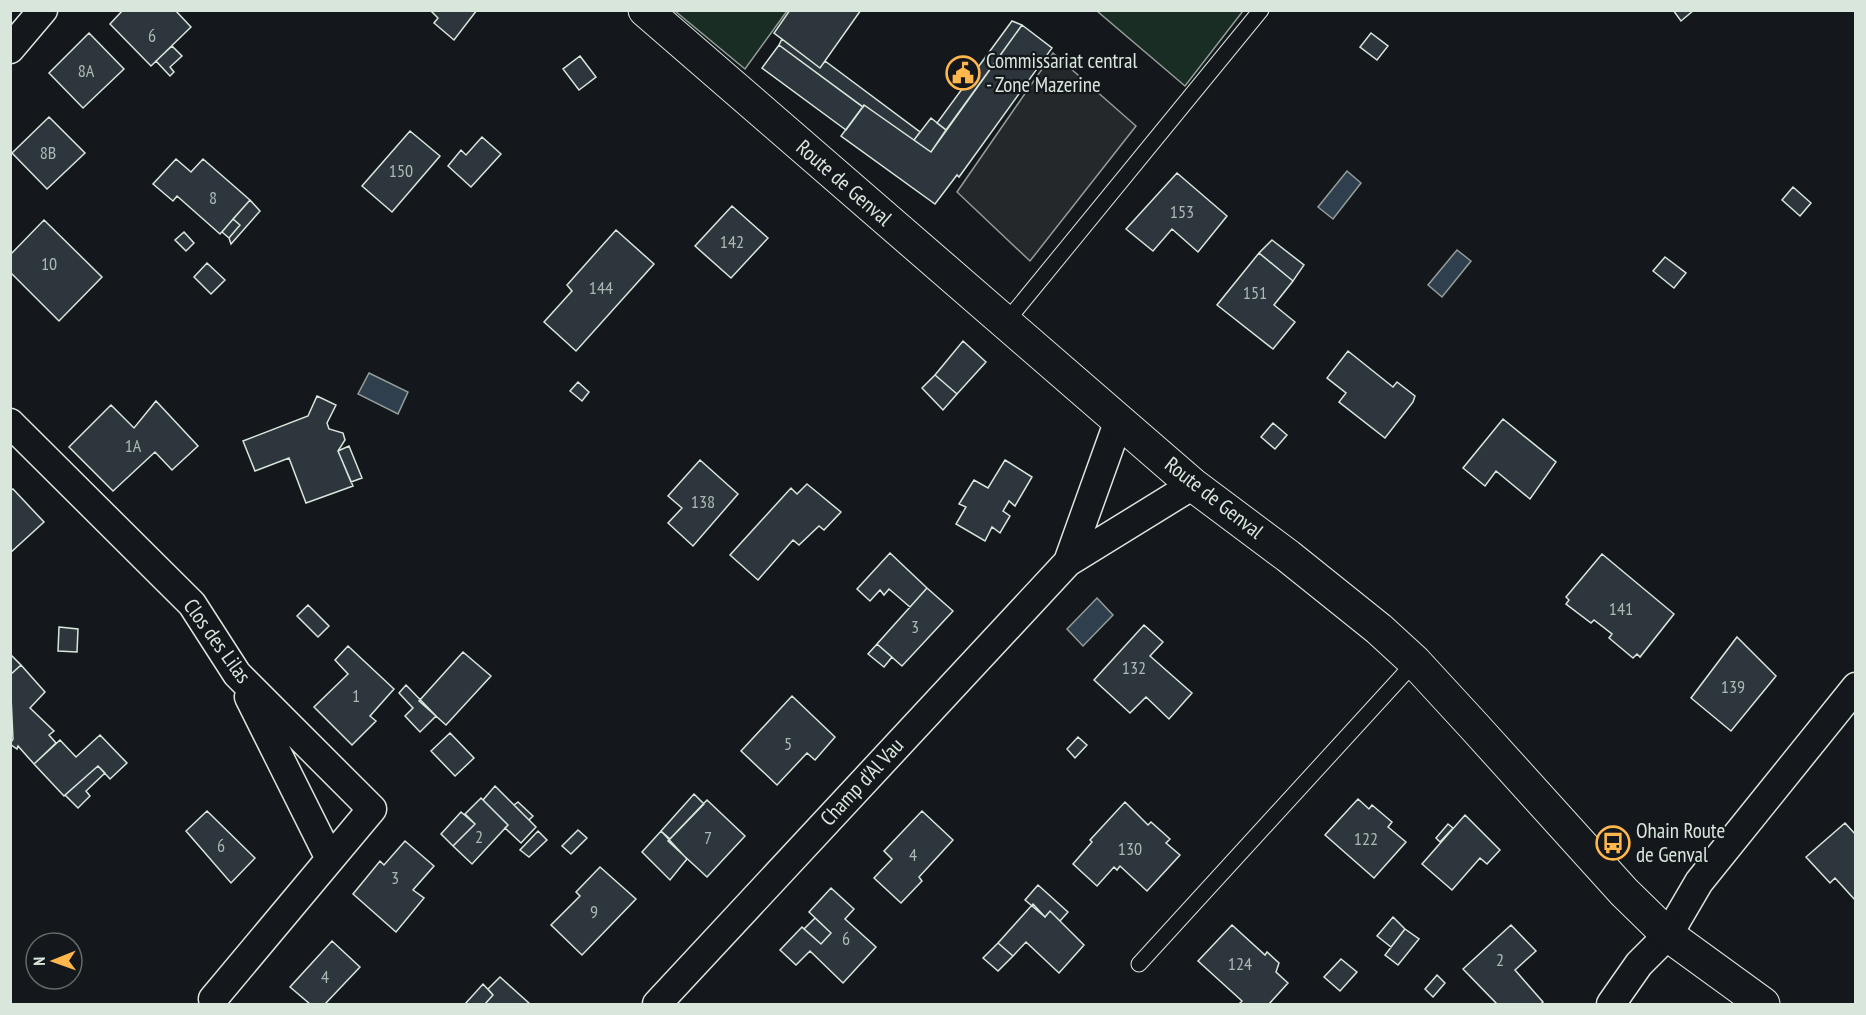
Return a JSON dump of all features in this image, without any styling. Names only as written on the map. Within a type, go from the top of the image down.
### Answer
[{"type":"main road","name":"Route de Genval","points":[[645,10],[1193,485],[1288,556],[1379,629],[1415,662],[1624,892],[1668,935],[1763,1005]]},
{"type":"street","points":[[10,49],[43,10]]},
{"type":"street","name":"Champ d'Al Vau","points":[[1068,562],[1119,420]]},
{"type":"street","name":"Clos des Lilas","points":[[10,423],[192,604],[237,674],[372,809],[330,859]]},
{"type":"street","name":"Champ d'Al Vau","points":[[657,1005],[1068,562],[1193,485]]},
{"type":"street","points":[[213,999],[330,859],[237,674]]},
{"type":"street","points":[[1611,1005],[1639,964],[1668,935],[1699,882],[1856,687]]},
{"type":"lane","points":[[1006,322],[1261,10]]},
{"type":"lane","points":[[1139,964],[1415,662]]},
{"type":"green space","points":[[675,11],[787,11],[745,69]]},
{"type":"green space","points":[[1097,11],[1243,11],[1185,86]]},
{"type":"shaded area","points":[[1053,53],[1136,126],[1030,261],[957,192]]},
{"type":"water","points":[[1347,171],[1361,183],[1333,219],[1318,207]]},
{"type":"water","points":[[1457,250],[1471,261],[1442,297],[1428,285]]},
{"type":"water","points":[[369,373],[408,392],[398,414],[358,394]]},
{"type":"water","points":[[1097,598],[1113,615],[1083,646],[1067,629]]},
{"type":"building","points":[[123,10],[175,10],[191,27],[151,66],[110,24]]},
{"type":"building","points":[[430,10],[477,10],[454,40],[434,23],[438,18]]},
{"type":"building","points":[[790,10],[861,10],[820,68],[774,33]]},
{"type":"building","points":[[1673,10],[1694,10],[1681,21]]},
{"type":"building","points":[[1012,21],[1022,25],[946,130],[937,123]]},
{"type":"building","points":[[1022,25],[1052,48],[959,177],[957,175],[935,204],[841,136],[864,105],[931,152]]},
{"type":"building","points":[[89,33],[124,69],[83,108],[49,73]]},
{"type":"building","points":[[1371,33],[1388,46],[1377,60],[1360,47]]},
{"type":"building","points":[[782,39],[820,68],[825,61],[920,132],[914,140],[864,105],[863,107],[779,45]]},
{"type":"building","points":[[779,45],[863,107],[846,130],[762,68]]},
{"type":"building","points":[[172,46],[182,56],[170,67],[174,72],[170,76],[156,61]]},
{"type":"building","points":[[580,56],[596,77],[579,90],[563,69]]},
{"type":"building","points":[[49,117],[85,153],[47,189],[12,153]]},
{"type":"building","points":[[931,118],[946,130],[931,152],[914,140]]},
{"type":"building","points":[[410,131],[440,156],[392,212],[362,186]]},
{"type":"building","points":[[482,137],[501,154],[471,187],[448,166],[461,150],[466,155]]},
{"type":"building","points":[[176,159],[191,172],[203,159],[250,200],[220,234],[177,196],[173,201],[153,184]]},
{"type":"building","points":[[1177,173],[1227,216],[1198,252],[1172,229],[1153,251],[1126,229]]},
{"type":"building","points":[[1793,187],[1811,203],[1800,216],[1782,200]]},
{"type":"building","points":[[250,200],[260,211],[231,244],[229,238],[240,225],[233,219]]},
{"type":"building","points":[[732,206],[768,238],[731,278],[695,246]]},
{"type":"building","points":[[233,219],[240,225],[229,238],[222,232]]},
{"type":"building","points":[[44,220],[102,277],[59,321],[10,272],[10,255]]},
{"type":"building","points":[[616,230],[654,264],[576,351],[544,322],[572,291],[567,285]]},
{"type":"building","points":[[184,232],[194,243],[186,251],[175,240]]},
{"type":"building","points":[[1272,240],[1304,265],[1293,281],[1259,253]]},
{"type":"building","points":[[1259,253],[1293,281],[1274,305],[1295,322],[1273,349],[1217,305]]},
{"type":"building","points":[[1665,257],[1686,273],[1674,288],[1653,271]]},
{"type":"building","points":[[207,263],[225,280],[211,294],[194,277]]},
{"type":"building","points":[[963,341],[986,362],[957,394],[935,375]]},
{"type":"building","points":[[1348,351],[1393,387],[1397,382],[1415,396],[1413,402],[1385,438],[1339,402],[1346,393],[1327,378]]},
{"type":"building","points":[[935,375],[957,394],[943,410],[922,388]]},
{"type":"building","points":[[578,382],[589,392],[582,401],[570,391]]},
{"type":"building","points":[[317,396],[336,405],[327,423],[329,429],[343,433],[345,440],[338,451],[353,486],[306,503],[289,458],[255,471],[243,441],[308,416]]},
{"type":"building","points":[[156,401],[198,446],[172,470],[155,452],[113,491],[69,447],[111,405],[134,428]]},
{"type":"building","points":[[1503,419],[1556,462],[1530,499],[1496,471],[1485,486],[1463,468]]},
{"type":"building","points":[[1273,423],[1287,435],[1275,449],[1261,437]]},
{"type":"building","points":[[349,446],[362,478],[351,482],[338,451]]},
{"type":"building","points":[[700,460],[738,494],[693,546],[668,523],[682,508],[668,496]]},
{"type":"building","points":[[1005,460],[1032,477],[1015,506],[1009,501],[1003,511],[1010,516],[1000,533],[992,527],[985,541],[956,524],[966,507],[959,504],[974,480],[988,488]]},
{"type":"building","points":[[807,484],[841,512],[824,530],[819,526],[799,545],[793,540],[758,580],[730,555],[791,488],[797,494]]},
{"type":"building","points":[[13,489],[44,522],[10,553],[10,491]]},
{"type":"building","points":[[890,553],[927,588],[910,607],[889,589],[884,595],[880,590],[870,601],[857,589]]},
{"type":"building","points":[[1602,554],[1674,614],[1640,657],[1637,654],[1633,658],[1609,638],[1612,634],[1594,620],[1591,623],[1566,604],[1569,600],[1566,597]]},
{"type":"building","points":[[927,588],[953,611],[902,666],[877,644]]},
{"type":"building","points":[[308,605],[329,626],[318,637],[297,616]]},
{"type":"building","points":[[1144,625],[1163,642],[1150,656],[1192,693],[1169,719],[1146,697],[1130,713],[1094,680]]},
{"type":"building","points":[[59,627],[78,629],[77,652],[58,651]]},
{"type":"building","points":[[1737,637],[1776,676],[1731,731],[1691,698]]},
{"type":"building","points":[[877,644],[892,657],[884,667],[868,654]]},
{"type":"building","points":[[348,646],[394,689],[370,716],[376,721],[352,745],[314,707],[348,674],[335,660]]},
{"type":"building","points":[[463,652],[491,676],[446,725],[419,701]]},
{"type":"building","points":[[10,654],[21,665],[10,675]]},
{"type":"building","points":[[21,665],[45,692],[30,708],[54,731],[49,735],[56,743],[34,764],[18,746],[17,749],[10,744],[13,739],[10,675]]},
{"type":"building","points":[[406,685],[436,716],[420,732],[405,716],[413,708],[399,693]]},
{"type":"building","points":[[792,696],[835,737],[815,760],[807,753],[777,785],[741,751]]},
{"type":"building","points":[[450,733],[474,758],[455,776],[431,751]]},
{"type":"building","points":[[100,735],[127,763],[110,779],[98,766],[64,796],[34,764],[60,740],[76,757]]},
{"type":"building","points":[[1078,737],[1087,745],[1075,758],[1067,749]]},
{"type":"building","points":[[98,766],[105,773],[86,791],[90,796],[78,808],[65,795]]},
{"type":"building","points":[[495,786],[536,827],[521,843],[505,828],[508,825],[483,800]]},
{"type":"building","points":[[694,794],[704,804],[670,839],[661,831]]},
{"type":"building","points":[[481,798],[508,825],[472,864],[453,846],[475,824],[465,814]]},
{"type":"building","points":[[1358,799],[1369,809],[1372,805],[1392,822],[1388,827],[1406,842],[1374,878],[1325,835]]},
{"type":"building","points":[[707,800],[745,836],[707,877],[668,841]]},
{"type":"building","points":[[518,802],[533,816],[529,820],[514,805]]},
{"type":"building","points":[[1125,802],[1148,825],[1151,822],[1170,839],[1166,843],[1180,855],[1147,891],[1120,866],[1117,870],[1114,867],[1097,886],[1073,864],[1092,842],[1090,840]]},
{"type":"building","points":[[207,811],[255,858],[231,883],[186,831]]},
{"type":"building","points":[[922,811],[953,840],[919,877],[922,881],[901,903],[874,878],[892,859],[884,851]]},
{"type":"building","points":[[461,812],[475,824],[453,846],[441,834]]},
{"type":"building","points":[[1465,815],[1500,850],[1487,864],[1480,858],[1452,890],[1422,864]]},
{"type":"building","points":[[1845,823],[1856,835],[1856,901],[1835,878],[1830,883],[1806,857]]},
{"type":"building","points":[[1448,824],[1453,828],[1440,842],[1436,838]]},
{"type":"building","points":[[578,830],[587,838],[571,854],[562,846]]},
{"type":"building","points":[[538,831],[547,840],[529,857],[520,850]]},
{"type":"building","points":[[661,831],[687,859],[670,880],[642,852]]},
{"type":"building","points":[[405,841],[434,866],[413,890],[424,898],[396,932],[353,894],[380,861],[384,865]]},
{"type":"building","points":[[600,867],[636,899],[582,955],[551,925],[580,896],[576,892]]},
{"type":"building","points":[[1038,885],[1068,912],[1060,921],[1050,911],[1045,917],[1025,900]]},
{"type":"building","points":[[831,888],[854,909],[845,919],[876,947],[843,983],[810,951],[796,965],[780,950],[802,927],[821,944],[831,933],[809,912]]},
{"type":"building","points":[[1033,904],[1045,917],[1050,911],[1084,945],[1059,973],[1026,942],[1013,956],[998,943]]},
{"type":"building","points":[[1393,917],[1405,929],[1391,947],[1377,936]]},
{"type":"building","points":[[815,918],[831,933],[821,944],[804,929]]},
{"type":"building","points":[[1232,925],[1265,955],[1267,952],[1279,963],[1276,972],[1288,983],[1269,1004],[1239,1004],[1242,1001],[1198,961]]},
{"type":"building","points":[[1511,925],[1536,951],[1515,970],[1543,1002],[1541,1004],[1497,1004],[1463,969]]},
{"type":"building","points":[[1405,929],[1419,939],[1398,965],[1385,955]]},
{"type":"building","points":[[332,941],[360,967],[325,1004],[310,1004],[290,987]]},
{"type":"building","points":[[998,943],[1013,956],[998,971],[983,958]]},
{"type":"building","points":[[1341,959],[1357,972],[1340,991],[1324,977]]},
{"type":"building","points":[[1437,975],[1445,983],[1433,997],[1425,989]]},
{"type":"building","points":[[500,977],[530,1004],[485,1004],[493,995],[488,989]]},
{"type":"building","points":[[483,984],[493,995],[485,1004],[465,1004]]},
{"type":"place","name":"Commissariat central - Zone Mazerine","points":[[963,73]]},
{"type":"place","name":"Ohain Route de Genval","points":[[1613,843]]}]
